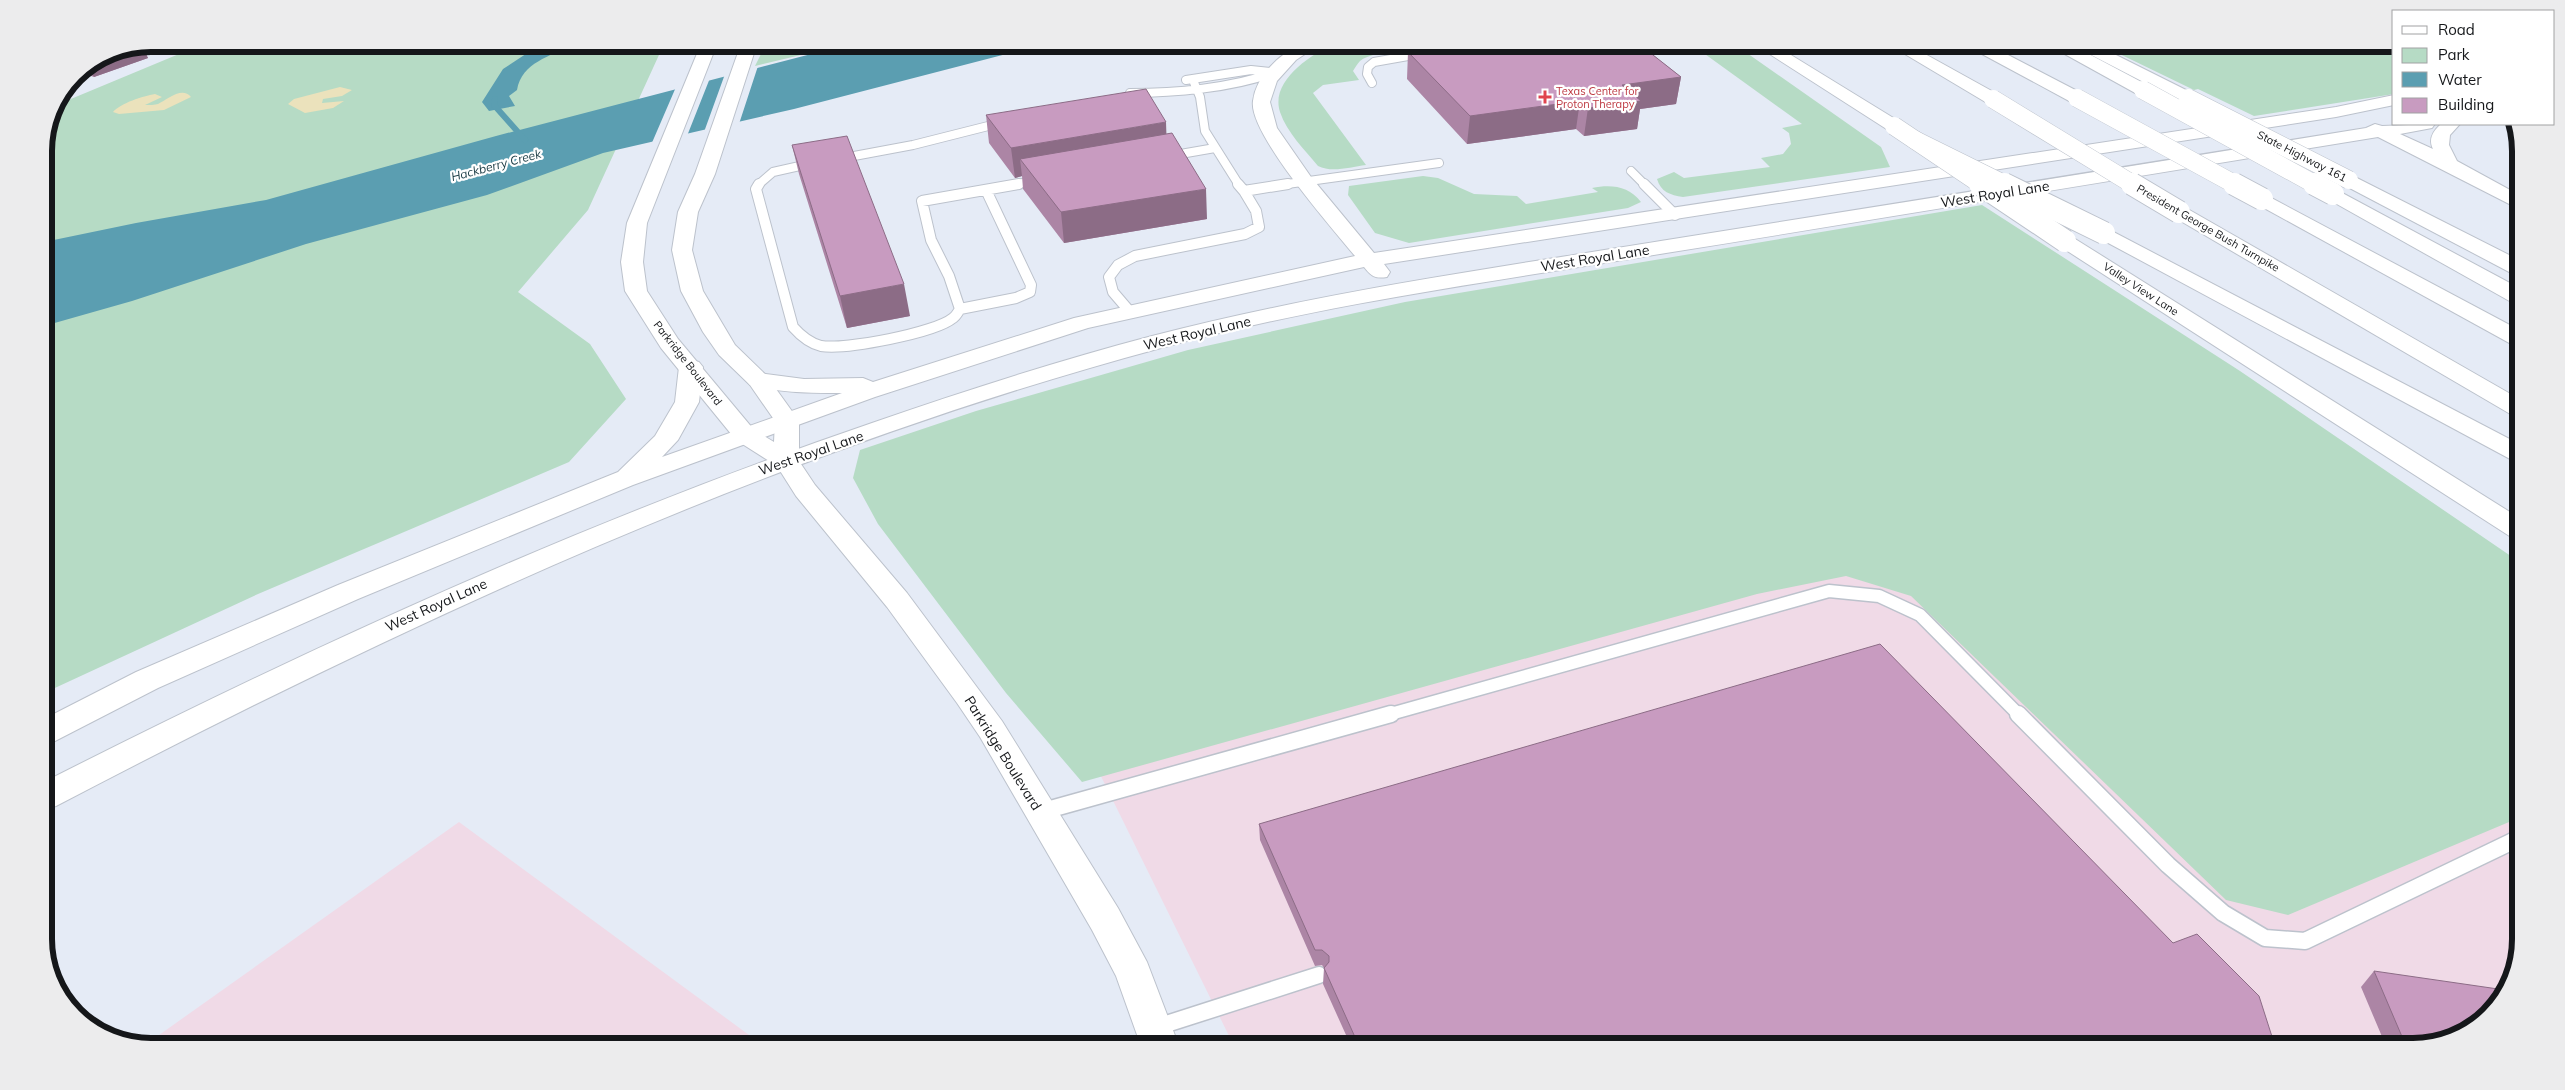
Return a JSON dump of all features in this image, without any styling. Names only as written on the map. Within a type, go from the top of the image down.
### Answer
[{"type":"main road","points":[[1296,52],[1290,56],[1273,73],[1262,102],[1268,128],[1304,181],[1394,291]]},
{"type":"main road","name":"Valley View Lane","points":[[1775,52],[1894,126],[2065,241],[2512,525]]},
{"type":"main road","name":"President George Bush Turnpike","points":[[1910,52],[1992,99],[2179,212],[2512,405]]},
{"type":"main road","points":[[1990,52],[2512,335]]},
{"type":"main road","points":[[2073,52],[2512,293]]},
{"type":"main road","name":"State Highway 161","points":[[2098,52],[2512,264]]},
{"type":"main road","name":"Parkridge Boulevard","points":[[706,53],[637,223],[632,262],[636,292],[669,343],[691,367],[745,435],[786,461],[805,490],[897,600],[968,695],[991,729],[1039,812],[1105,919],[1134,973],[1157,1037]]},
{"type":"main road","points":[[745,53],[705,174],[688,212],[682,250],[690,283],[714,332],[728,350],[758,380],[787,421],[786,461]]},
{"type":"main road","name":"West Royal Lane","points":[[53,728],[148,680],[348,592],[624,479],[916,376],[1082,323],[1368,260],[1675,215],[2336,112],[2392,100]]},
{"type":"main road","points":[[2336,112],[2512,195]]},
{"type":"main road","name":"West Royal Lane","points":[[53,792],[229,702],[412,616],[629,522],[786,461],[1121,351],[1275,315],[1394,291],[2419,125]]},
{"type":"main road","points":[[2449,164],[2440,145],[2441,134],[2450,125]]},
{"type":"main road","points":[[1915,140],[2104,233],[2512,450]]},
{"type":"main road","points":[[624,479],[665,440],[687,402],[691,367]]},
{"type":"main road","points":[[758,380],[804,386],[861,385],[916,376]]},
{"type":"lane","points":[[1372,83],[1367,74],[1368,67],[1374,62],[1432,52]]},
{"type":"lane","points":[[1141,91],[1150,85],[1171,82],[1251,81],[1273,73]]},
{"type":"lane","points":[[1116,96],[1141,91],[1155,93],[1194,83]]},
{"type":"lane","points":[[1131,313],[1113,292],[1109,277],[1118,265],[1135,256],[1245,234],[1259,227],[1256,211],[1205,131],[1200,97],[1194,83]]},
{"type":"lane","points":[[986,190],[1031,285],[1030,292],[1016,298],[960,309],[954,318],[943,324],[852,346],[814,345],[796,335],[756,188],[759,181],[792,166],[913,145],[1016,119]]},
{"type":"lane","points":[[1158,158],[1215,148]]},
{"type":"lane","points":[[1244,191],[1439,163]]},
{"type":"lane","points":[[1631,171],[1675,215]]},
{"type":"lane","points":[[960,309],[949,276],[931,240],[922,201],[1053,177]]},
{"type":"lane","points":[[1039,812],[1829,591],[1879,596],[1920,615],[2168,865],[2223,913],[2265,938],[2305,941],[2512,846]]},
{"type":"lane","points":[[1157,1037],[1319,975]]},
{"type":"shaded area","points":[[1833,554],[2512,776],[2512,952],[2505,977],[2484,1009],[2469,1021],[2452,1030],[2427,1037],[2414,1038],[1230,1038],[1090,754]]},
{"type":"shaded area","points":[[459,822],[753,1038],[155,1038]]},
{"type":"green space","points":[[1317,52],[1384,52],[1360,61],[1353,71],[1359,80],[1323,85],[1313,93],[1366,165],[1335,169],[1318,166],[1283,120],[1278,101],[1281,90],[1286,80],[1294,71]]},
{"type":"green space","points":[[1703,52],[1746,52],[1881,147],[1890,167],[1683,197],[1664,190],[1657,179],[1674,172],[1684,178],[1770,167],[1761,158],[1783,154],[1791,144],[1789,133],[1782,128],[1802,124]]},
{"type":"green space","points":[[2116,52],[2392,52],[2392,94],[2254,116],[2198,89],[2194,90]]},
{"type":"green space","points":[[181,53],[660,53],[588,210],[518,292],[590,344],[626,399],[569,462],[258,594],[53,689],[53,145],[54,132],[60,113],[67,101]]},
{"type":"green space","points":[[762,53],[811,53],[755,66]]},
{"type":"green space","points":[[1423,176],[1438,178],[1474,194],[1517,196],[1526,204],[1598,192],[1592,188],[1606,186],[1625,189],[1641,202],[1628,208],[1409,243],[1375,233],[1348,195],[1349,186]]},
{"type":"green space","points":[[1982,205],[2240,371],[2512,557],[2512,821],[2288,915],[2226,900],[1911,596],[1846,576],[1757,594],[1082,782],[1006,693],[878,524],[853,478],[860,450],[976,411],[1188,350],[1405,302]]},
{"type":"sand","points":[[340,87],[352,90],[342,96],[323,99],[322,103],[344,101],[333,108],[305,113],[288,104],[294,99]]},
{"type":"sand","points":[[179,93],[187,94],[191,97],[164,110],[119,114],[113,112],[127,103],[155,94],[162,97],[145,105],[158,104]]},
{"type":"water","points":[[528,53],[555,53],[538,61],[525,73],[517,90],[509,96],[515,106],[489,111],[482,102],[503,69]]},
{"type":"water","name":"Hackberry Creek","points":[[817,53],[1012,53],[794,109],[603,153],[487,195],[306,244],[132,301],[53,323],[53,240],[266,200],[496,136]]},
{"type":"pier","points":[[758,66],[739,124],[704,132],[725,74]]},
{"type":"pier","points":[[710,78],[687,136],[651,145],[676,87]]},
{"type":"building","name":"Texas Center for Proton Therapy","points":[[1408,52],[1650,52],[1681,77],[1622,85],[1641,101],[1588,108],[1580,101],[1470,116]]},
{"type":"building","points":[[1146,89],[1166,122],[1011,148],[986,115]]},
{"type":"building","points":[[1172,133],[1206,189],[1061,212],[1020,159]]},
{"type":"building","points":[[847,136],[904,284],[840,296],[792,145]]},
{"type":"building","points":[[1880,644],[2173,943],[2197,934],[2259,996],[2272,1038],[1355,1038],[1324,968],[1329,962],[1329,956],[1322,950],[1315,950],[1259,824]]},
{"type":"building","points":[[2374,971],[2498,989],[2484,1009],[2469,1021],[2452,1030],[2427,1037],[2403,1038]]},
{"type":"waterway","points":[[495,99],[494,105],[525,140]]},
{"type":"place","name":"Texas Center for Proton Therapy","points":[[1545,97]]}]
